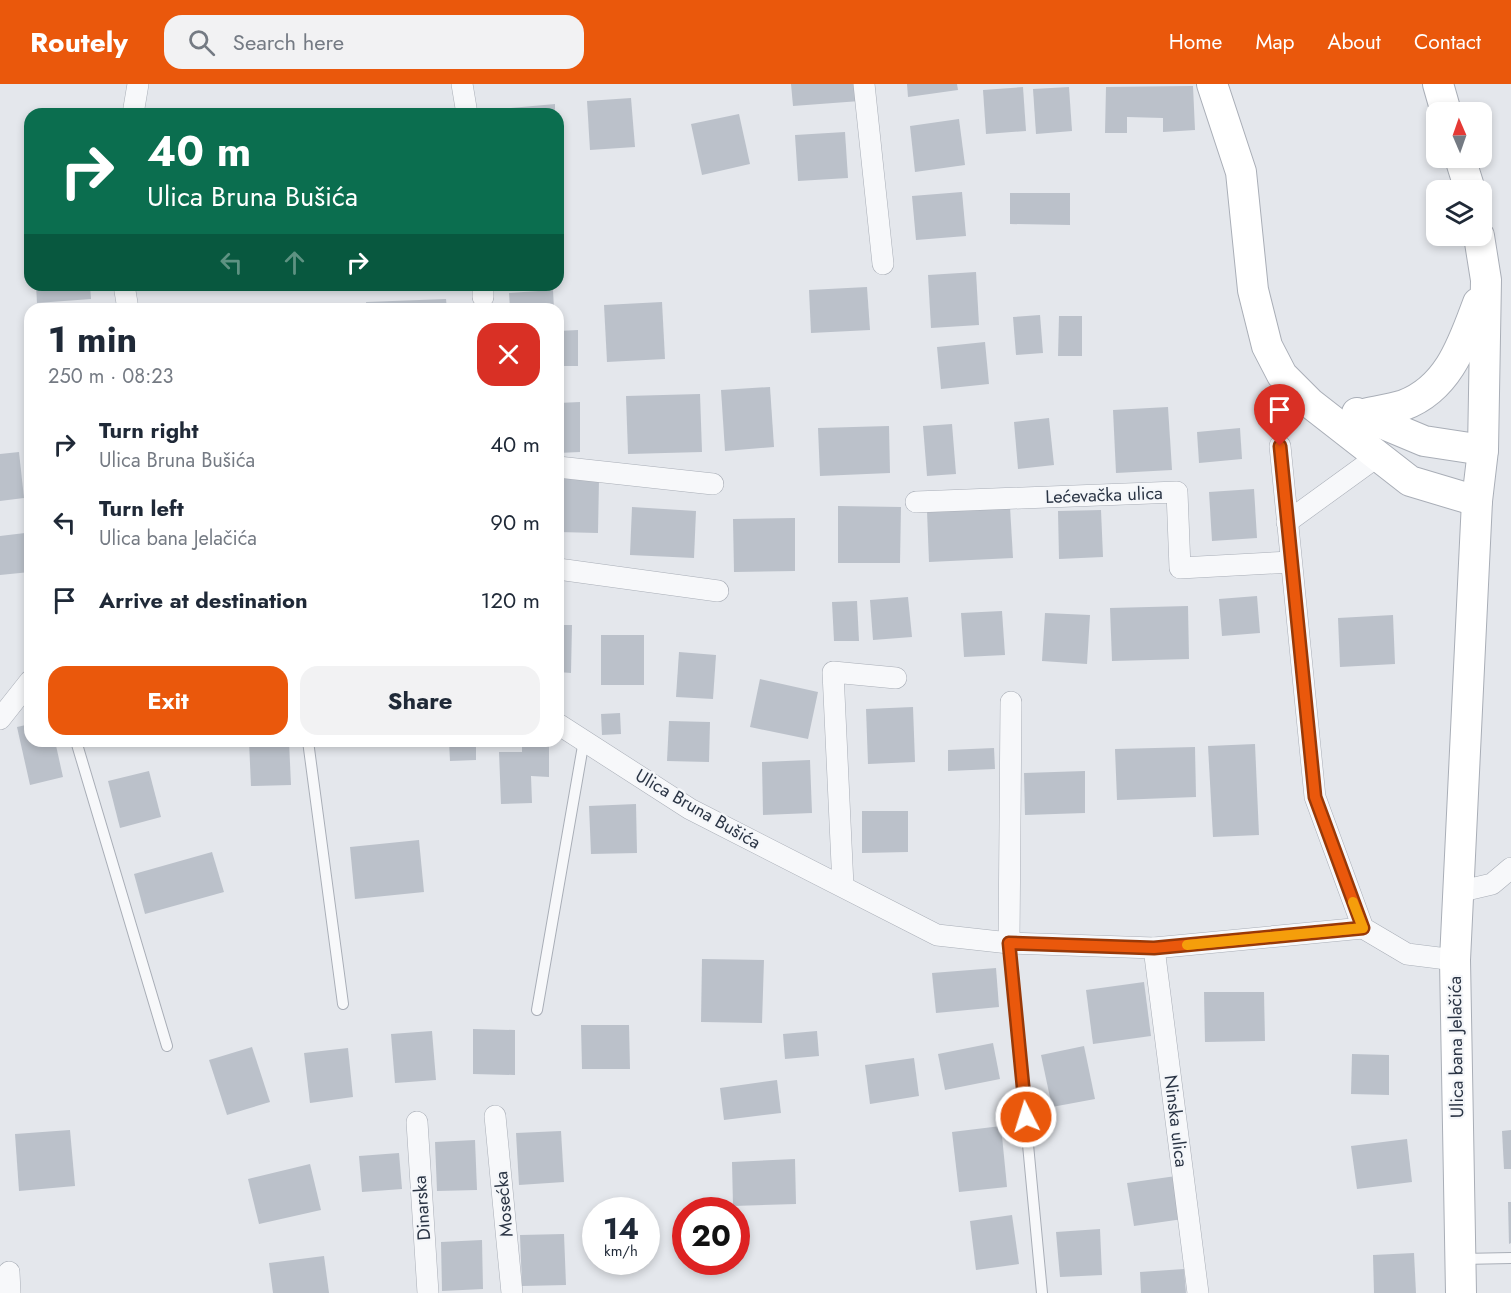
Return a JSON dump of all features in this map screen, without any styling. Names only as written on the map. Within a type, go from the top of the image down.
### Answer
[{"type":"main road","points":[[1212,84],[1241,172],[1253,290],[1267,346],[1282,375],[1310,403],[1410,481],[1477,501]]},
{"type":"main road","points":[[1438,84],[1443,102]]},
{"type":"main road","points":[[1455,960],[1477,501],[1483,450],[1486,280],[1481,246]]},
{"type":"main road","points":[[1363,414],[1404,405],[1427,393],[1458,358],[1486,280]]},
{"type":"main road","points":[[1310,403],[1363,414],[1424,441],[1483,450]]},
{"type":"main road","name":"Ulica bana Jelačića","points":[[1455,960],[1458,1259],[1461,1293]]},
{"type":"street","points":[[134,108],[138,84]]},
{"type":"street","points":[[462,84],[466,108]]},
{"type":"street","points":[[864,84],[883,264]]},
{"type":"street","points":[[1280,446],[1315,797],[1363,928]]},
{"type":"street","points":[[1287,522],[1378,456]]},
{"type":"street","points":[[564,468],[713,484]]},
{"type":"street","name":"Lećevačka ulica","points":[[916,502],[1177,492],[1180,568],[1291,562]]},
{"type":"street","points":[[564,570],[718,591]]},
{"type":"street","points":[[843,886],[833,672],[896,678]]},
{"type":"street","points":[[0,719],[24,689]]},
{"type":"street","points":[[1009,943],[1011,702]]},
{"type":"street","name":"Ulica Bruna Bušića","points":[[564,728],[690,808],[937,935],[1009,943],[1154,948],[1363,928]]},
{"type":"street","points":[[1458,892],[1492,884],[1511,867]]},
{"type":"street","name":"Ulica bana Jelačića","points":[[1363,928],[1407,954],[1455,960]]},
{"type":"street","name":"Ninska ulica","points":[[1154,948],[1198,1293]]},
{"type":"street","name":"Mosećka","points":[[495,1116],[512,1293]]},
{"type":"street","name":"Dinarska","points":[[417,1122],[428,1293]]},
{"type":"lane","points":[[537,1010],[584,740]]},
{"type":"lane","points":[[78,747],[167,1046]]},
{"type":"lane","points":[[309,747],[343,1004]]},
{"type":"lane","points":[[1009,943],[1042,1293]]},
{"type":"lane","points":[[1458,1259],[1511,1258]]},
{"type":"building","points":[[791,84],[858,84],[860,101],[793,106]]},
{"type":"building","points":[[907,84],[957,84],[958,90],[908,97]]},
{"type":"building","points":[[1193,86],[1195,130],[1163,132],[1163,118],[1127,117],[1127,133],[1105,133],[1106,87]]},
{"type":"building","points":[[1023,87],[1026,131],[986,134],[983,90]]},
{"type":"building","points":[[1069,87],[1072,131],[1036,134],[1033,89]]},
{"type":"building","points":[[631,98],[635,147],[590,150],[587,101]]},
{"type":"building","points":[[555,104],[555,108],[511,108]]},
{"type":"building","points":[[739,114],[750,164],[702,175],[691,124]]},
{"type":"building","points":[[959,119],[965,165],[915,172],[910,126]]},
{"type":"building","points":[[845,132],[848,178],[798,181],[795,135]]},
{"type":"building","points":[[962,192],[966,236],[916,240],[912,196]]},
{"type":"building","points":[[1010,193],[1070,193],[1070,225],[1010,224]]},
{"type":"building","points":[[976,272],[979,325],[931,328],[928,275]]},
{"type":"building","points":[[867,287],[870,330],[811,333],[809,290]]},
{"type":"building","points":[[36,291],[90,291],[91,299],[37,303]]},
{"type":"building","points":[[553,291],[554,303],[510,303],[509,293]]},
{"type":"building","points":[[446,299],[446,303],[366,303]]},
{"type":"building","points":[[662,302],[665,359],[607,362],[604,305]]},
{"type":"building","points":[[1040,315],[1043,353],[1016,355],[1013,317]]},
{"type":"building","points":[[1059,316],[1082,316],[1082,356],[1058,356]]},
{"type":"building","points":[[578,330],[578,366],[564,366],[564,331]]},
{"type":"building","points":[[985,342],[989,384],[941,389],[937,347]]},
{"type":"building","points":[[770,387],[774,447],[725,451],[721,390]]},
{"type":"building","points":[[700,394],[702,452],[628,454],[626,396]]},
{"type":"building","points":[[580,402],[580,452],[564,453],[564,403]]},
{"type":"building","points":[[1168,407],[1172,470],[1116,473],[1113,410]]},
{"type":"building","points":[[1049,418],[1054,465],[1018,469],[1014,422]]},
{"type":"building","points":[[952,424],[956,474],[927,476],[923,426]]},
{"type":"building","points":[[889,426],[890,473],[820,476],[818,428]]},
{"type":"building","points":[[1240,428],[1242,459],[1199,463],[1197,432]]},
{"type":"building","points":[[19,452],[24,498],[0,501],[0,454]]},
{"type":"building","points":[[564,478],[599,479],[598,533],[564,532]]},
{"type":"building","points":[[1254,489],[1257,538],[1212,541],[1209,492]]},
{"type":"building","points":[[838,506],[901,507],[900,563],[838,563]]},
{"type":"building","points":[[632,507],[696,511],[694,558],[630,555]]},
{"type":"building","points":[[1010,507],[1013,558],[929,562],[927,511]]},
{"type":"building","points":[[1101,510],[1103,557],[1059,559],[1058,511]]},
{"type":"building","points":[[795,518],[795,571],[734,572],[733,519]]},
{"type":"building","points":[[24,533],[24,573],[0,575],[0,536]]},
{"type":"building","points":[[1257,596],[1260,633],[1222,636],[1219,599]]},
{"type":"building","points":[[908,597],[912,637],[873,640],[870,600]]},
{"type":"building","points":[[857,601],[859,641],[834,641],[832,602]]},
{"type":"building","points":[[1188,606],[1189,659],[1112,661],[1110,608]]},
{"type":"building","points":[[1002,611],[1005,655],[964,657],[961,613]]},
{"type":"building","points":[[1045,613],[1090,615],[1087,664],[1042,661]]},
{"type":"building","points":[[1393,615],[1395,664],[1340,667],[1338,618]]},
{"type":"building","points":[[564,625],[572,625],[571,673],[564,672]]},
{"type":"building","points":[[601,635],[644,635],[644,685],[601,685]]},
{"type":"building","points":[[679,652],[716,655],[713,699],[676,697]]},
{"type":"building","points":[[760,679],[818,692],[808,739],[750,727]]},
{"type":"building","points":[[913,707],[915,762],[868,764],[866,709]]},
{"type":"building","points":[[620,713],[621,734],[602,735],[601,714]]},
{"type":"building","points":[[669,721],[710,722],[709,762],[667,761]]},
{"type":"building","points":[[24,725],[24,747],[56,747],[63,777],[30,785],[17,727]]},
{"type":"building","points":[[1255,744],[1259,835],[1213,837],[1208,746]]},
{"type":"building","points":[[249,747],[289,747],[291,785],[251,786]]},
{"type":"building","points":[[449,747],[476,747],[476,760],[450,761]]},
{"type":"building","points":[[522,747],[549,747],[549,777],[531,776],[532,803],[501,804],[499,752],[522,752]]},
{"type":"building","points":[[1195,747],[1196,797],[1117,800],[1115,749]]},
{"type":"building","points":[[994,748],[995,769],[948,771],[948,750]]},
{"type":"building","points":[[810,760],[812,813],[763,815],[762,762]]},
{"type":"building","points":[[149,771],[161,817],[120,828],[108,781]]},
{"type":"building","points":[[1085,771],[1085,813],[1025,815],[1024,773]]},
{"type":"building","points":[[636,804],[637,853],[591,854],[589,806]]},
{"type":"building","points":[[862,811],[908,811],[908,852],[862,853]]},
{"type":"building","points":[[419,840],[424,892],[355,899],[350,847]]},
{"type":"building","points":[[212,852],[224,892],[145,914],[134,874]]},
{"type":"building","points":[[702,959],[764,960],[762,1023],[701,1022]]},
{"type":"building","points":[[996,968],[999,1007],[936,1013],[932,973]]},
{"type":"building","points":[[1144,982],[1151,1036],[1093,1044],[1086,990]]},
{"type":"building","points":[[1204,992],[1264,992],[1265,1041],[1205,1042]]},
{"type":"building","points":[[581,1025],[629,1025],[630,1069],[582,1069]]},
{"type":"building","points":[[473,1029],[515,1030],[515,1075],[473,1074]]},
{"type":"building","points":[[432,1031],[436,1080],[395,1083],[391,1034]]},
{"type":"building","points":[[817,1031],[819,1056],[785,1059],[783,1034]]},
{"type":"building","points":[[993,1043],[1000,1079],[945,1090],[938,1054]]},
{"type":"building","points":[[1084,1046],[1095,1099],[1052,1107],[1041,1055]]},
{"type":"building","points":[[252,1047],[270,1102],[227,1115],[209,1060]]},
{"type":"building","points":[[348,1048],[353,1097],[310,1103],[304,1053]]},
{"type":"building","points":[[1352,1054],[1389,1055],[1389,1095],[1351,1094]]},
{"type":"building","points":[[914,1058],[919,1096],[870,1104],[865,1065]]},
{"type":"building","points":[[777,1080],[781,1113],[724,1120],[720,1088]]},
{"type":"building","points":[[1001,1126],[1007,1187],[959,1192],[952,1132]]},
{"type":"building","points":[[70,1130],[75,1186],[19,1191],[15,1134]]},
{"type":"building","points":[[1511,1130],[1511,1169],[1504,1169],[1502,1131]]},
{"type":"building","points":[[561,1131],[564,1182],[519,1185],[516,1133]]},
{"type":"building","points":[[1407,1139],[1412,1182],[1357,1189],[1351,1146]]},
{"type":"building","points":[[475,1140],[477,1190],[437,1191],[435,1142]]},
{"type":"building","points":[[399,1153],[402,1189],[362,1192],[359,1156]]},
{"type":"building","points":[[795,1159],[796,1204],[750,1205],[750,1197],[733,1197],[732,1162]]},
{"type":"building","points":[[310,1164],[321,1210],[259,1224],[248,1179]]},
{"type":"building","points":[[1176,1176],[1183,1219],[1134,1226],[1127,1183]]},
{"type":"building","points":[[1508,1202],[1511,1202],[1511,1243],[1509,1244]]},
{"type":"building","points":[[1012,1215],[1019,1264],[976,1270],[970,1221]]},
{"type":"building","points":[[1100,1229],[1102,1275],[1060,1277],[1056,1232]]},
{"type":"building","points":[[564,1234],[566,1285],[522,1286],[520,1235]]},
{"type":"building","points":[[482,1240],[483,1289],[442,1291],[441,1242]]},
{"type":"building","points":[[1414,1253],[1416,1293],[1374,1293],[1373,1255]]},
{"type":"building","points":[[324,1256],[329,1293],[273,1293],[269,1263]]},
{"type":"building","points":[[1184,1269],[1186,1293],[1141,1293],[1140,1272]]},
{"type":"slow traffic","points":[[1187,945],[1363,928],[1353,902]]},
{"type":"route","points":[[1026,1117],[1009,943],[1154,948],[1363,928],[1315,797],[1280,446]]}]
